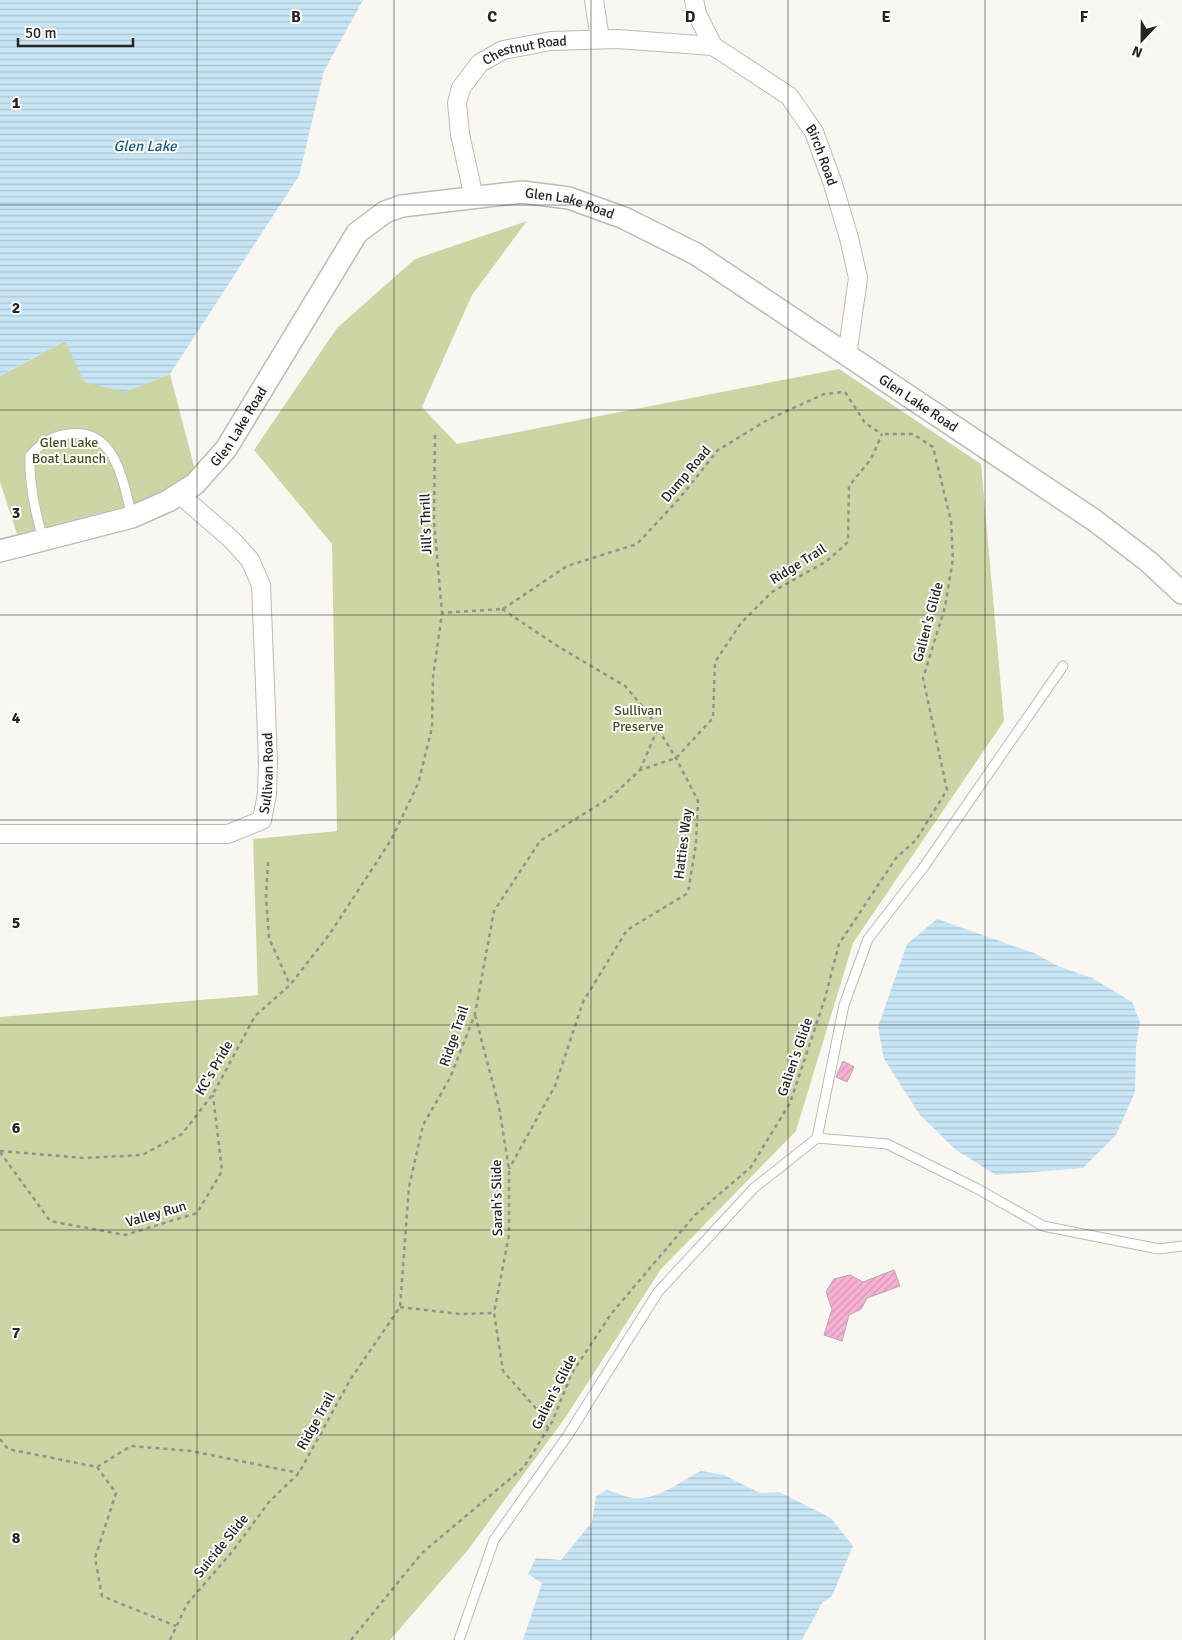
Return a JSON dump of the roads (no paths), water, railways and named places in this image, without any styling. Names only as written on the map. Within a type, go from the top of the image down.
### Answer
[{"type":"street","points":[[594,0],[600,39]]},
{"type":"street","points":[[694,0],[697,14],[713,46]]},
{"type":"street","name":"Chestnut Road","points":[[474,198],[460,134],[458,103],[461,88],[480,63],[503,50],[551,41],[617,38],[713,46]]},
{"type":"street","name":"Birch Road","points":[[713,46],[789,96],[814,132],[833,184],[849,238],[858,278],[847,356]]},
{"type":"street","name":"Glen Lake Road","points":[[0,551],[132,517],[195,484],[226,449],[357,233],[385,212],[402,206],[522,192],[569,198],[624,218],[696,254],[1094,520],[1149,562],[1182,593]]},
{"type":"street","name":"Sullivan Road","points":[[0,834],[228,834],[262,820],[267,794],[268,761],[261,585],[250,560],[231,538],[179,494]]},
{"type":"lane","points":[[43,539],[35,512],[29,472],[30,456],[47,440],[63,435],[78,433],[94,435],[110,451],[119,470],[132,517]]},
{"type":"lane","points":[[459,1640],[494,1540],[568,1435],[658,1292],[754,1188],[816,1138],[844,1005],[868,939],[928,860],[1063,666]]},
{"type":"lane","points":[[816,1138],[887,1144],[976,1188],[1043,1226],[1159,1249],[1182,1246]]},
{"type":"water","name":"Glen Lake","points":[[0,0],[363,0],[324,71],[299,176],[170,374],[125,392],[84,382],[65,341],[0,376]]},
{"type":"water","points":[[937,919],[1034,953],[1058,966],[1092,978],[1132,1002],[1140,1022],[1136,1047],[1135,1092],[1116,1135],[1083,1168],[996,1175],[956,1150],[920,1115],[884,1059],[878,1027],[907,944]]},
{"type":"water","points":[[701,1471],[724,1475],[760,1493],[779,1492],[831,1518],[853,1546],[832,1596],[822,1603],[802,1640],[523,1640],[542,1583],[528,1574],[536,1558],[561,1560],[592,1522],[596,1496],[607,1490],[633,1498],[651,1496]]},
{"type":"park label","name":"Glen Lake Boat Launch","points":[[69,450]]},
{"type":"park label","name":"Sullivan Preserve","points":[[638,718]]}]
